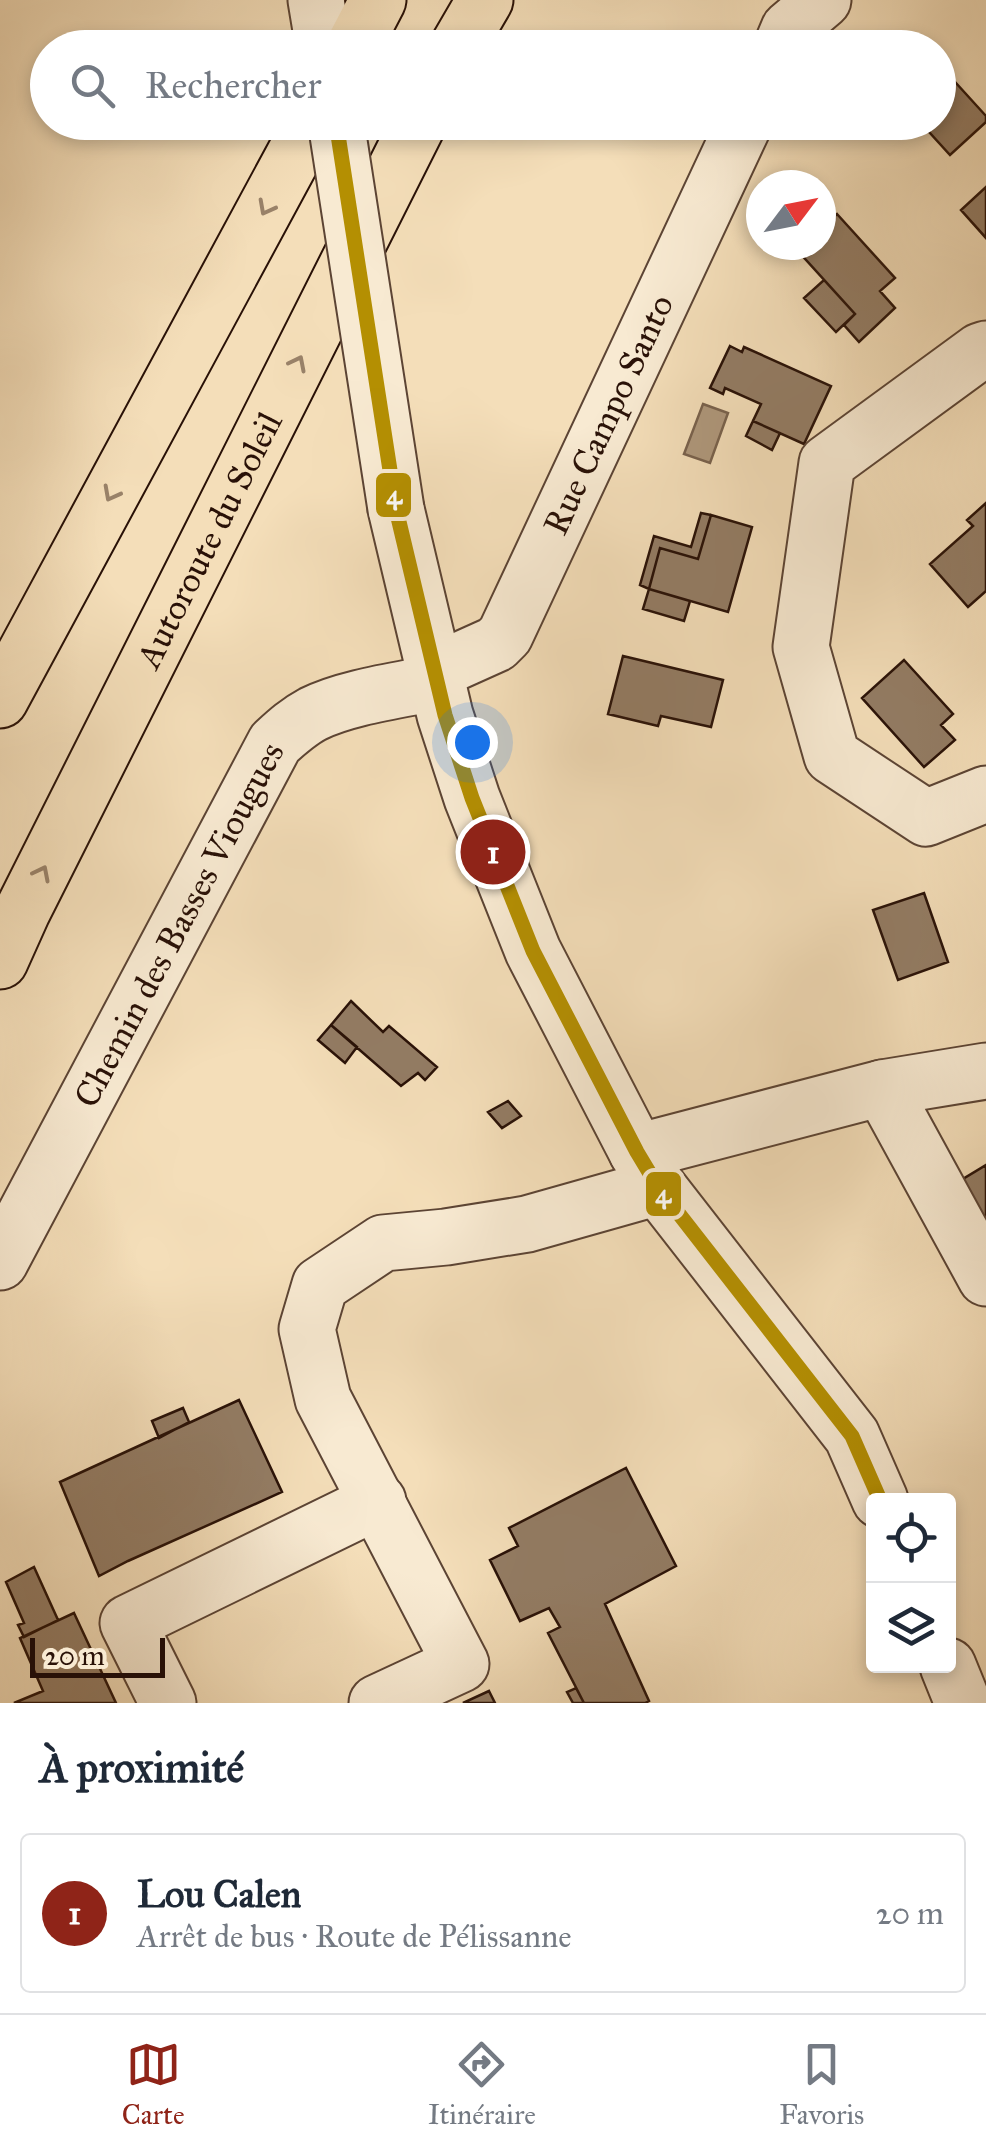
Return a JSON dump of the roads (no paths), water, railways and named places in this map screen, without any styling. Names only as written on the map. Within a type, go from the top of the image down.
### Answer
[{"type":"highway","points":[[362,30],[378,0]]},
{"type":"highway","points":[[468,30],[485,0]]},
{"type":"highway","points":[[0,700],[302,140]]},
{"type":"highway","name":"Autoroute du Soleil","points":[[0,960],[410,140]]},
{"type":"street","points":[[316,0],[321,30]]},
{"type":"street","points":[[789,30],[823,0]]},
{"type":"street","points":[[339,140],[396,509],[446,715],[472,798],[533,951],[647,1169],[852,1436],[877,1493]]},
{"type":"street","name":"Rue Campo Santo","points":[[438,676],[496,644],[505,634],[737,140]]},
{"type":"street","points":[[986,349],[827,464],[801,647],[832,756],[926,818],[986,794]]},
{"type":"street","name":"Chemin des Basses Viougues","points":[[0,1262],[275,744],[293,726],[316,712],[438,676]]},
{"type":"street","points":[[377,1703],[461,1664],[323,1399],[306,1329],[320,1284],[383,1243],[527,1224],[647,1169],[882,1088],[986,1071]]},
{"type":"street","points":[[882,1088],[986,1278]]},
{"type":"street","points":[[168,1703],[128,1623],[378,1501]]},
{"type":"street","points":[[950,1673],[961,1703]]},
{"type":"place","name":"Lou Calen","points":[[493,852]]}]
